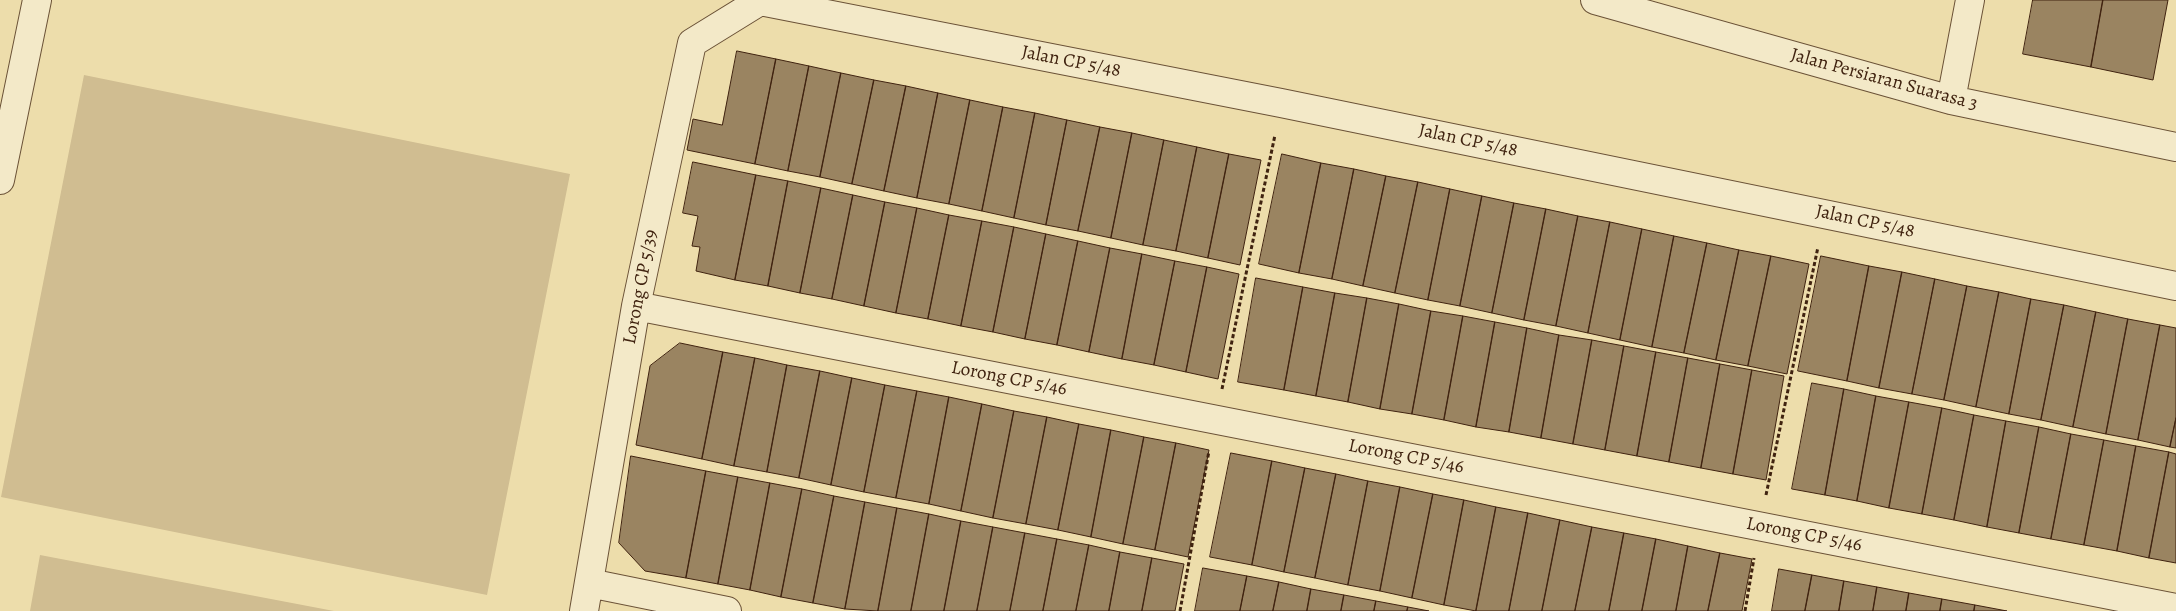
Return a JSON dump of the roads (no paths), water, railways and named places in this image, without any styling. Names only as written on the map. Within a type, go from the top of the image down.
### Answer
[{"type":"street","points":[[0,180],[36,0]]},
{"type":"street","name":"Jalan Persiaran Suarasa 3","points":[[1595,0],[1951,100],[2176,148]]},
{"type":"street","points":[[1951,100],[1970,0]]},
{"type":"street","name":"Jalan CP 5/48","points":[[760,1],[1281,103],[2176,286]]},
{"type":"street","name":"Lorong CP 5/39","points":[[584,611],[636,306],[692,43],[760,1]]},
{"type":"street","name":"Lorong CP 5/46","points":[[636,306],[2176,608]]},
{"type":"street","points":[[589,583],[726,611]]}]
